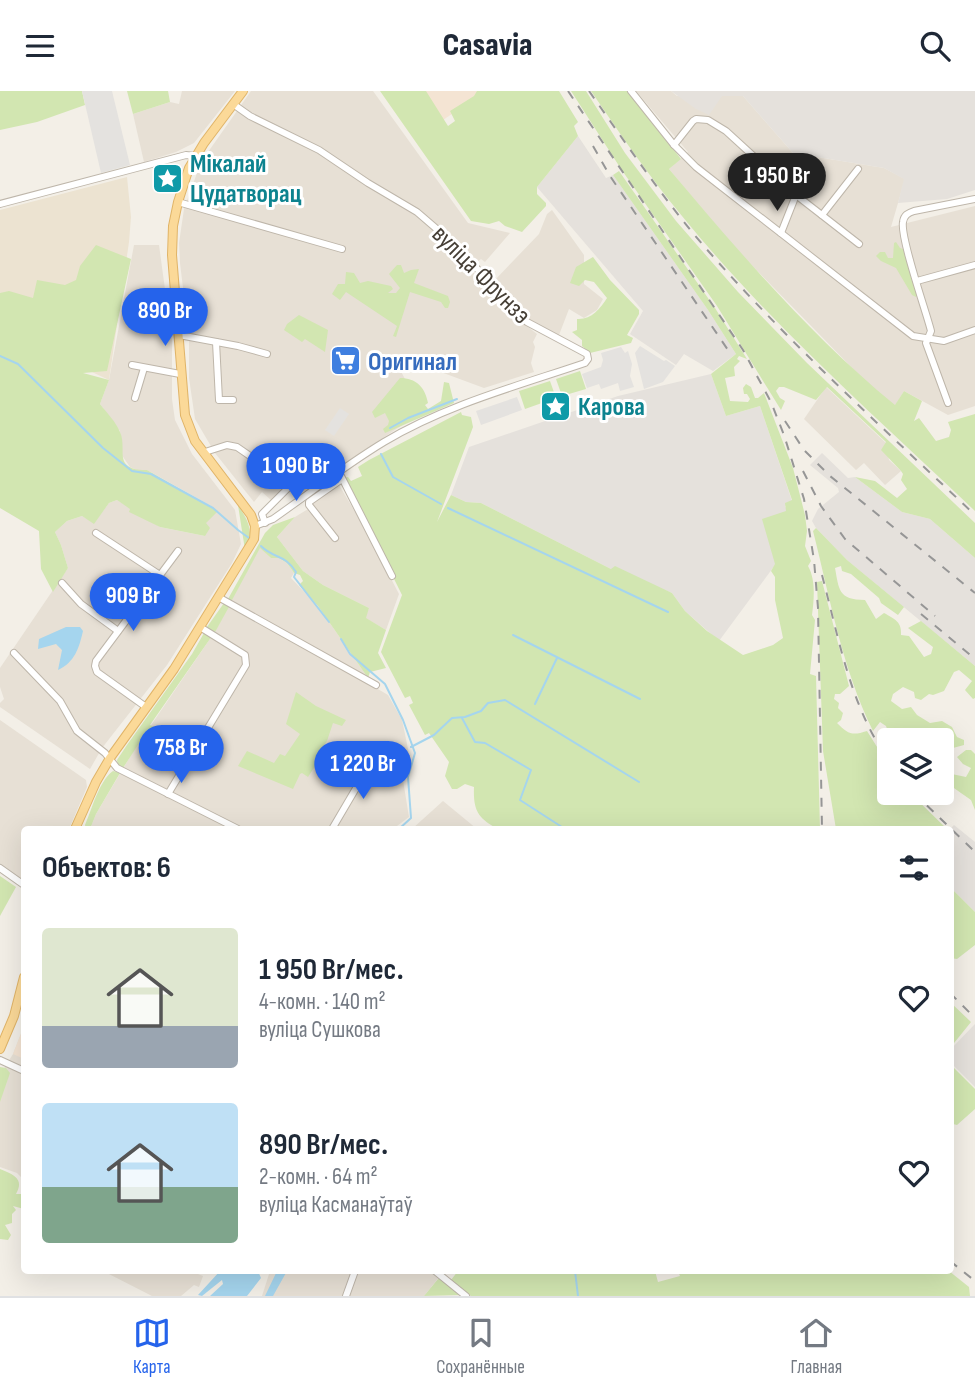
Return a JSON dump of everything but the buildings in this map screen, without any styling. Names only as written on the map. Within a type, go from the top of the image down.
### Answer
[{"type":"main road","points":[[76,826],[110,758],[174,669],[251,547],[260,525],[195,441],[185,415],[172,255],[173,226],[182,185],[195,156],[243,91]]},
{"type":"main road","points":[[0,1049],[14,1016],[21,989]]},
{"type":"street","points":[[631,91],[674,145],[696,167],[914,336],[944,341],[975,330]]},
{"type":"street","name":"вуліца Фрунзэ","points":[[233,104],[250,116],[319,150],[416,212],[453,243],[527,322],[587,354],[588,359],[585,363],[467,402],[411,428],[384,442],[341,476],[260,525]]},
{"type":"street","points":[[674,145],[693,121],[708,120],[726,131],[796,195],[859,244]]},
{"type":"street","points":[[0,204],[186,155],[195,156]]},
{"type":"street","points":[[822,215],[858,169]]},
{"type":"street","points":[[781,233],[796,195]]},
{"type":"street","points":[[948,404],[926,343],[931,331],[903,228],[905,216],[914,211],[975,199]]},
{"type":"street","points":[[178,202],[342,249]]},
{"type":"street","points":[[917,281],[975,265]]},
{"type":"street","points":[[179,335],[267,353]]},
{"type":"street","points":[[216,342],[219,400],[233,400]]},
{"type":"street","points":[[132,365],[180,374]]},
{"type":"street","points":[[135,398],[144,368]]},
{"type":"street","points":[[205,452],[227,445],[237,447],[288,482],[288,488],[262,514],[260,525]]},
{"type":"street","points":[[335,538],[309,505],[341,476],[392,576]]},
{"type":"street","points":[[96,533],[160,575]]},
{"type":"street","points":[[146,707],[97,671],[96,661],[178,551]]},
{"type":"street","points":[[62,583],[81,604],[118,631]]},
{"type":"street","points":[[219,598],[376,685]]},
{"type":"street","points":[[169,794],[246,665],[245,655],[200,627]]},
{"type":"street","points":[[14,653],[60,701],[77,731],[110,758],[120,770],[232,826]]},
{"type":"street","points":[[334,826],[372,761]]},
{"type":"street","points":[[0,868],[21,883]]},
{"type":"street","points":[[0,1060],[21,1069]]},
{"type":"street","points":[[346,1296],[354,1274]]},
{"type":"street","points":[[439,1274],[466,1296]]},
{"type":"shaded area","points":[[82,91],[112,91],[130,165],[101,173]]},
{"type":"shaded area","points":[[182,91],[235,91],[194,143],[144,162],[133,114],[170,102],[179,104]]},
{"type":"shaded area","points":[[251,91],[373,91],[468,223],[510,233],[485,262],[481,259],[475,264],[469,257],[464,261],[505,309],[537,334],[533,342],[535,347],[531,363],[534,372],[484,388],[392,354],[422,412],[303,491],[288,480],[272,501],[262,492],[254,502],[215,453],[195,419],[189,378],[189,338],[179,243],[184,209],[201,162]]},
{"type":"shaded area","points":[[423,91],[486,91],[443,120]]},
{"type":"shaded area","points":[[636,91],[671,91],[677,96],[743,96],[793,153],[884,168],[905,179],[891,227],[975,206],[975,406],[948,415],[904,391],[895,406],[862,378],[732,245],[669,169],[688,152]]},
{"type":"shaded area","points":[[671,91],[975,91],[975,190],[947,199],[898,203],[904,179],[884,168],[793,153],[743,96],[722,96],[709,115]]},
{"type":"shaded area","points":[[578,136],[606,178],[613,175],[736,354],[713,371],[684,354],[676,365],[630,334],[643,311],[537,187]]},
{"type":"shaded area","points":[[127,177],[131,217],[129,242],[109,380],[0,329],[0,210]]},
{"type":"shaded area","points":[[552,210],[584,255],[584,284],[603,299],[597,310],[584,318],[569,309],[559,335],[529,320],[493,282],[539,234],[547,214]]},
{"type":"shaded area","points":[[134,245],[159,245],[172,341],[172,399],[175,420],[192,454],[235,510],[241,544],[232,563],[167,665],[102,748],[90,769],[0,707],[4,699],[0,687],[0,668],[68,568],[55,532],[67,521],[82,516],[94,523],[109,503],[117,500],[160,527],[205,536],[205,523],[213,507],[147,470],[130,467],[121,454],[120,431],[100,404],[109,380]]},
{"type":"shaded area","points":[[640,346],[675,366],[663,382],[644,389],[635,353]]},
{"type":"shaded area","points":[[621,347],[625,353],[628,351],[632,364],[630,376],[634,387],[620,391],[618,383],[601,389],[599,384],[587,388],[582,374],[601,367],[601,353]]},
{"type":"shaded area","points":[[711,374],[726,416],[760,406],[792,501],[785,506],[787,510],[775,565],[719,641],[685,611],[672,593],[611,569],[481,503],[466,502],[451,495],[469,447],[618,396]]},
{"type":"shaded area","points":[[826,387],[886,443],[889,460],[901,471],[885,485],[864,463],[856,470],[804,419]]},
{"type":"shaded area","points":[[517,397],[522,410],[481,425],[476,411]]},
{"type":"shaded area","points":[[340,408],[349,414],[334,436],[325,430]]},
{"type":"shaded area","points":[[822,453],[848,478],[855,477],[902,512],[930,519],[975,558],[975,666],[847,560],[816,528],[812,521],[818,509],[839,492],[838,488],[810,465]]},
{"type":"shaded area","points":[[339,485],[399,594],[386,630],[365,618],[369,608],[323,585],[303,571],[277,537],[295,517]]},
{"type":"shaded area","points":[[260,547],[271,558],[279,558],[287,563],[294,573],[291,578],[318,606],[368,678],[366,682],[388,695],[402,720],[409,754],[403,780],[409,817],[397,826],[91,826],[134,750],[214,633]]},
{"type":"shaded area","points":[[0,720],[86,780],[87,787],[70,826],[21,826],[21,880],[0,865]]},
{"type":"shaded area","points":[[443,801],[473,826],[415,826]]},
{"type":"shaded area","points":[[953,826],[975,842],[975,912],[954,891]]},
{"type":"shaded area","points":[[975,1024],[975,1087],[954,1066],[954,1046]]},
{"type":"shaded area","points":[[21,1034],[21,1177],[0,1167],[0,1075]]},
{"type":"shaded area","points":[[21,1034],[21,1058],[13,1054]]},
{"type":"shaded area","points":[[109,1274],[203,1276],[199,1287],[194,1285],[181,1296],[152,1296]]},
{"type":"shaded area","points":[[269,1274],[442,1274],[424,1296],[262,1296]]},
{"type":"green space","points":[[0,91],[82,91],[85,105],[37,122],[0,130]]},
{"type":"green space","points":[[127,91],[168,91],[170,102],[133,114]]},
{"type":"green space","points":[[380,91],[426,91],[448,126],[455,121],[450,111],[474,96],[477,91],[559,91],[578,122],[574,126],[578,136],[537,187],[537,194],[546,206],[522,232],[499,221],[489,224],[471,221]]},
{"type":"green space","points":[[571,91],[586,91],[625,153],[676,221],[738,292],[807,363],[975,523],[975,558],[930,519],[902,512],[855,477],[875,481],[897,498],[907,489],[901,480],[901,471],[881,450],[886,442],[827,387],[816,400],[779,387],[776,391],[785,401],[781,410],[717,306],[621,169]]},
{"type":"green space","points":[[591,91],[628,91],[681,159],[669,169],[722,231],[805,322],[895,405],[904,391],[922,401],[914,421],[919,418],[936,441],[949,437],[951,430],[948,422],[975,414],[975,511],[787,332],[716,256],[635,155]]},
{"type":"green space","points":[[619,171],[715,308],[747,359],[739,356],[737,359],[740,361],[734,367],[735,376],[725,378],[730,401],[748,402],[750,399],[744,394],[743,388],[746,384],[751,387],[755,398],[764,393],[793,468],[805,515],[805,546],[811,561],[808,566],[814,597],[812,615],[815,620],[810,674],[816,676],[820,826],[494,826],[478,813],[474,787],[465,784],[452,789],[445,776],[449,762],[429,733],[425,735],[409,705],[413,703],[410,696],[405,698],[381,652],[402,595],[344,478],[348,477],[351,481],[362,476],[358,467],[461,412],[462,415],[471,417],[473,427],[437,522],[451,495],[466,502],[481,503],[611,569],[615,566],[672,593],[685,611],[707,631],[743,655],[773,645],[783,638],[775,600],[775,577],[771,571],[775,564],[762,519],[786,511],[785,503],[792,500],[760,406],[726,416],[711,374],[736,354],[613,175]]},
{"type":"green space","points":[[896,242],[900,248],[906,250],[918,294],[916,297],[912,295],[896,268],[876,256],[885,252],[888,258],[893,258]]},
{"type":"green space","points":[[96,245],[131,259],[107,371],[83,373],[109,380],[100,404],[120,432],[125,462],[136,469],[147,470],[218,511],[206,523],[210,528],[205,536],[160,527],[129,512],[130,509],[117,500],[109,503],[94,524],[82,516],[67,521],[55,532],[68,568],[53,592],[41,569],[39,531],[0,508],[0,293],[9,291],[33,298],[37,280],[65,285],[76,280],[80,266]]},
{"type":"green space","points":[[593,257],[610,280],[639,310],[639,314],[627,335],[633,338],[631,343],[590,353],[582,346],[582,340],[572,332],[577,330],[577,319],[591,316],[607,298],[594,282],[585,280],[579,286],[570,283],[576,267]]},
{"type":"green space","points":[[397,265],[401,265],[404,273],[419,269],[414,283],[448,296],[450,302],[448,308],[445,308],[441,302],[410,292],[396,337],[393,336],[397,326],[346,292],[340,300],[332,294],[338,284],[345,284],[346,272],[354,273],[360,283],[368,281],[391,286],[393,289],[388,293],[396,293],[400,288],[389,274]]},
{"type":"green space","points":[[299,315],[328,330],[325,352],[284,330],[287,324]]},
{"type":"green space","points":[[580,371],[586,389],[562,396],[556,379]]},
{"type":"green space","points":[[400,378],[411,380],[422,388],[427,397],[428,403],[425,405],[428,409],[441,401],[444,382],[449,383],[454,403],[385,433],[383,429],[389,421],[385,413],[375,418],[372,412]]},
{"type":"green space","points":[[550,381],[556,398],[525,409],[519,391]]},
{"type":"green space","points":[[238,505],[249,527],[245,550]]},
{"type":"green space","points":[[295,517],[277,537],[303,571],[323,585],[369,608],[366,618],[386,630],[378,653],[386,668],[370,672],[368,678],[318,606],[299,585],[303,581],[300,575],[294,573],[287,563],[279,558],[271,558],[260,548],[231,602],[228,599],[265,533],[273,525]]},
{"type":"green space","points":[[816,528],[847,560],[904,607],[898,615],[881,603],[879,598],[851,574],[842,571],[841,566],[835,568],[841,592],[849,598],[865,600],[876,619],[884,613],[894,619],[899,624],[901,635],[909,636],[924,657],[931,654],[933,647],[908,628],[921,621],[975,666],[973,699],[965,690],[972,681],[959,670],[954,672],[944,691],[929,694],[921,700],[915,698],[914,692],[903,687],[893,694],[891,701],[902,709],[911,707],[917,715],[930,723],[942,721],[952,728],[887,728],[880,722],[873,731],[853,683],[838,633],[813,531]]},
{"type":"green space","points":[[822,581],[849,686],[840,694],[835,694],[834,699],[843,713],[837,723],[850,733],[867,731],[877,747],[877,805],[922,805],[944,826],[836,826],[823,751],[817,582]]},
{"type":"green space","points":[[224,603],[230,605],[214,634],[207,627]]},
{"type":"green space","points":[[204,633],[212,636],[150,725],[192,746],[189,752],[147,731],[123,768],[118,766],[117,760]]},
{"type":"green space","points":[[296,692],[316,706],[346,720],[342,726],[333,723],[327,741],[314,760],[317,763],[308,777],[300,774],[293,789],[238,766],[247,751],[274,763],[280,754],[285,756],[300,734],[286,724]]},
{"type":"green space","points":[[954,731],[957,737],[964,740],[964,745],[954,748]]},
{"type":"green space","points":[[966,750],[975,754],[975,810],[971,800],[954,788],[954,774],[966,777],[971,768],[957,757]]},
{"type":"green space","points":[[113,771],[120,773],[91,826],[85,826],[100,788]]},
{"type":"green space","points":[[0,876],[16,887],[0,916]]},
{"type":"green space","points":[[954,891],[975,912],[975,945],[954,959]]},
{"type":"green space","points":[[954,1006],[971,1022],[954,1043]]},
{"type":"green space","points":[[0,1067],[6,1068],[10,1073],[0,1102]]},
{"type":"green space","points":[[954,1068],[975,1089],[975,1109],[957,1125],[954,1124]]},
{"type":"green space","points":[[0,1169],[13,1175],[18,1181],[16,1194],[21,1194],[21,1208],[13,1206],[16,1210],[12,1214],[12,1223],[5,1225],[11,1235],[8,1240],[0,1239]]},
{"type":"green space","points":[[456,1274],[656,1274],[658,1282],[680,1276],[679,1274],[953,1274],[969,1287],[970,1296],[471,1296],[451,1280]]},
{"type":"green space","points":[[438,1279],[441,1279],[460,1295],[424,1296]]},
{"type":"water","points":[[66,627],[80,627],[83,631],[75,654],[69,663],[58,670],[62,650],[56,644],[38,649],[39,639]]},
{"type":"water","points":[[217,1274],[259,1274],[261,1278],[247,1296],[210,1296],[223,1284],[222,1280],[202,1296],[198,1295]]},
{"type":"water","points":[[276,1274],[285,1274],[273,1296],[265,1296]]},
{"type":"waterway","points":[[0,356],[18,364],[103,448],[132,471],[151,474],[213,508],[249,538]]},
{"type":"waterway","points":[[390,428],[457,399]]},
{"type":"waterway","points":[[381,454],[393,477],[441,504]]},
{"type":"waterway","points":[[448,508],[668,612]]},
{"type":"waterway","points":[[261,546],[292,566],[296,572],[294,577],[329,622]]},
{"type":"waterway","points":[[513,635],[640,699]]},
{"type":"waterway","points":[[341,639],[350,654],[385,684],[403,720],[415,753],[408,777],[411,818],[402,826]]},
{"type":"waterway","points":[[535,704],[557,658]]},
{"type":"waterway","points":[[411,747],[434,735],[452,718],[465,717],[481,711],[488,703],[505,700],[639,782]]},
{"type":"waterway","points":[[462,718],[475,742],[485,743],[531,770],[520,800],[560,826]]},
{"type":"waterway","points":[[575,1274],[578,1296]]},
{"type":"railway","points":[[568,91],[743,350],[771,402],[784,435],[804,499],[814,560],[818,608],[822,826]]},
{"type":"railway","points":[[589,91],[647,173],[710,253],[839,387],[975,515]]},
{"type":"railway","points":[[593,146],[610,176],[728,350]]},
{"type":"railway","points":[[785,421],[804,450],[830,476],[975,593]]},
{"type":"railway","points":[[803,471],[821,506],[845,539],[935,616]]},
{"type":"railway","points":[[822,575],[847,671],[864,718],[877,742]]},
{"type":"railway","points":[[921,614],[975,659]]},
{"type":"railway","points":[[926,805],[948,826]]},
{"type":"railway","points":[[954,832],[975,852]]},
{"type":"railway","points":[[954,997],[975,1018]]},
{"type":"railway","points":[[954,1264],[975,1281]]},
{"type":"place","name":"Мікалай Цудатворац","points":[[167,178]]},
{"type":"place","name":"Оригинал","points":[[345,361]]},
{"type":"place","name":"Карова","points":[[555,406]]}]
